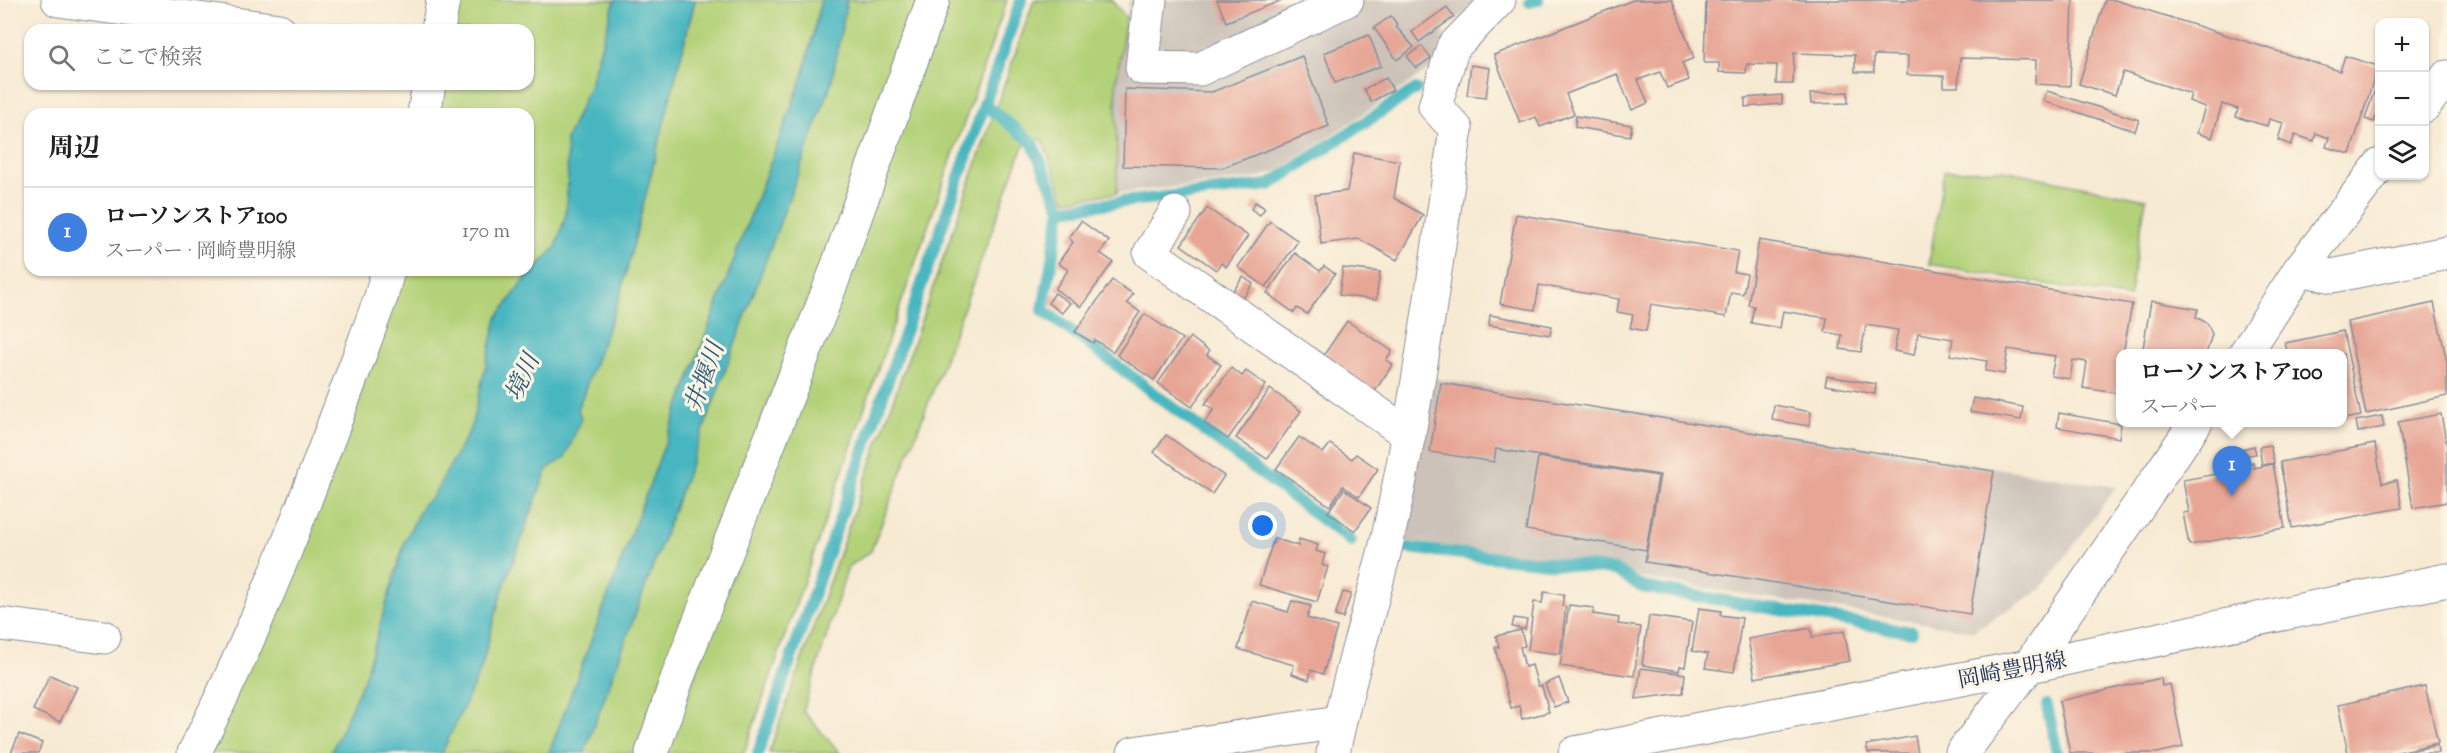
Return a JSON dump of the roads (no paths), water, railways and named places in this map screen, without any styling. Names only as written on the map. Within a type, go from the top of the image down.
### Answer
[{"type":"street","points":[[58,0],[235,24]]},
{"type":"street","points":[[439,24],[443,0]]},
{"type":"street","points":[[652,753],[677,679],[833,279],[933,0]]},
{"type":"street","points":[[1150,0],[1142,68],[1200,69],[1347,0]]},
{"type":"street","points":[[1134,753],[1336,737],[1387,542],[1409,435],[1456,129],[1436,106],[1453,47],[1499,0]]},
{"type":"street","points":[[2429,99],[2447,76]]},
{"type":"street","points":[[425,108],[428,90]]},
{"type":"street","points":[[2248,349],[2300,269],[2375,170]]},
{"type":"street","points":[[1175,213],[1150,253],[1409,435]]},
{"type":"street","points":[[2300,269],[2332,276],[2447,253]]},
{"type":"street","points":[[194,753],[267,592],[381,297],[386,276]]},
{"type":"street","points":[[1962,753],[2028,666],[2193,427]]},
{"type":"street","name":"岡崎豊明線","points":[[1575,753],[2028,666],[2447,580]]},
{"type":"street","points":[[0,624],[104,637]]},
{"type":"water","name":"境川","points":[[615,0],[695,0],[621,293],[578,408],[581,419],[565,458],[547,469],[500,597],[481,669],[442,753],[331,753],[364,679],[405,541],[423,504],[432,498],[471,428],[497,318],[523,282],[529,276],[534,276],[534,270],[556,247],[566,214],[568,179],[566,140],[589,87]]},
{"type":"water","name":"井堰川","points":[[821,0],[847,0],[831,84],[584,753],[549,753],[804,73]]},
{"type":"waterway","points":[[758,753],[1021,0]]},
{"type":"waterway","points":[[1530,2],[1538,0]]},
{"type":"waterway","points":[[984,104],[1032,142],[1061,209],[1269,185],[1416,89]]},
{"type":"waterway","points":[[1061,209],[1043,310],[1351,541]]},
{"type":"waterway","points":[[1406,548],[1615,570],[1642,587],[1912,632]]},
{"type":"waterway","points":[[2047,705],[2057,753]]},
{"type":"place","name":"ローソンストア100","points":[[2232,496]]}]
